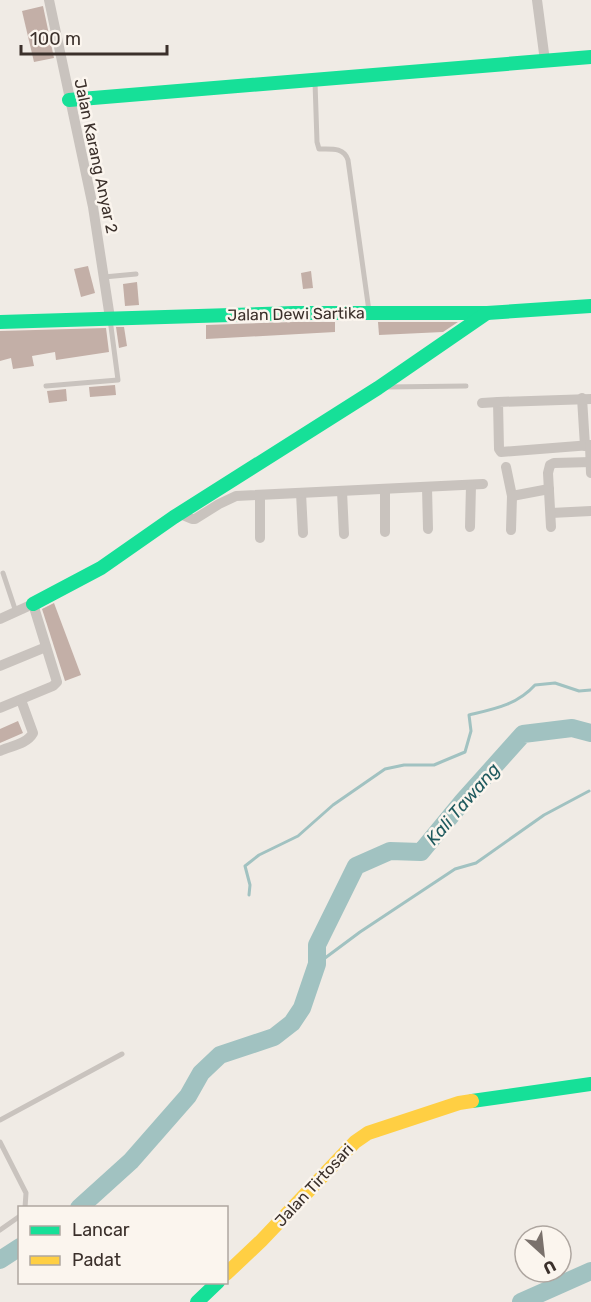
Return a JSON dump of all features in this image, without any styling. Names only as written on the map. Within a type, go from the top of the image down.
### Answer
[{"type":"street","name":"Jalan Karang Anyar 2","points":[[49,0],[93,207],[110,318]]},
{"type":"street","points":[[537,0],[545,61]]},
{"type":"street","points":[[69,100],[591,57]]},
{"type":"street","name":"Jalan Dewi Sartika","points":[[0,322],[294,313],[488,313],[591,306]]},
{"type":"street","points":[[0,618],[33,604],[101,568],[180,514],[378,388],[488,313]]},
{"type":"street","points":[[482,402],[586,399],[591,473]]},
{"type":"street","points":[[498,402],[501,452],[588,446]]},
{"type":"street","points":[[551,527],[548,473],[552,463],[591,462]]},
{"type":"street","points":[[506,467],[512,495],[511,530]]},
{"type":"street","points":[[180,514],[195,519],[236,496],[483,484]]},
{"type":"street","points":[[470,527],[471,485]]},
{"type":"street","points":[[427,487],[428,529]]},
{"type":"street","points":[[385,489],[385,532]]},
{"type":"street","points":[[512,495],[549,489]]},
{"type":"street","points":[[342,491],[344,534]]},
{"type":"street","points":[[301,493],[303,533]]},
{"type":"street","points":[[260,495],[260,538]]},
{"type":"street","points":[[550,513],[591,511]]},
{"type":"street","points":[[0,708],[53,686],[57,682],[33,604]]},
{"type":"street","points":[[0,666],[46,647]]},
{"type":"street","points":[[0,751],[23,742],[33,733],[21,700]]},
{"type":"street","name":"Jalan Tirtosari","points":[[228,1272],[261,1241],[351,1146],[368,1133],[459,1103],[591,1084]]},
{"type":"street","points":[[197,1302],[216,1284]]},
{"type":"lane","points":[[315,80],[319,149],[342,150],[348,160],[369,313]]},
{"type":"lane","points":[[104,277],[136,274]]},
{"type":"lane","points":[[46,386],[118,380],[110,318]]},
{"type":"lane","points":[[378,388],[466,386]]},
{"type":"lane","points":[[3,573],[16,612]]},
{"type":"lane","points":[[0,1120],[122,1054]]},
{"type":"lane","points":[[0,1142],[26,1193],[25,1206]]},
{"type":"lane","points":[[0,1230],[18,1217]]},
{"type":"building","points":[[43,6],[54,58],[34,62],[22,11]]},
{"type":"building","points":[[88,266],[95,293],[81,297],[74,269]]},
{"type":"building","points":[[311,271],[313,288],[303,289],[301,273]]},
{"type":"building","points":[[137,282],[139,305],[125,306],[123,284]]},
{"type":"building","points":[[335,322],[335,332],[206,339],[206,325]]},
{"type":"building","points":[[378,322],[458,322],[443,332],[379,335]]},
{"type":"building","points":[[116,327],[124,327],[127,346],[119,348]]},
{"type":"building","points":[[106,328],[109,352],[56,360],[55,352],[32,356],[34,366],[13,369],[11,358],[0,361],[0,331]]},
{"type":"building","points":[[115,385],[116,395],[90,397],[89,387]]},
{"type":"building","points":[[66,389],[67,401],[49,403],[47,391]]},
{"type":"building","points":[[54,603],[81,675],[65,681],[42,609]]},
{"type":"building","points":[[18,721],[23,733],[0,743],[0,729]]},
{"type":"waterway","points":[[249,895],[250,885],[245,866],[259,855],[298,836],[333,805],[385,769],[404,765],[434,765],[465,752],[471,731],[469,715],[513,702],[535,685],[555,683],[579,691],[591,690]]},
{"type":"waterway","name":"Kali Tawang","points":[[81,1206],[131,1161],[188,1096],[201,1073],[220,1055],[274,1037],[292,1023],[302,1008],[317,964],[317,945],[356,866],[390,851],[421,852],[523,734],[572,728],[591,733]]},
{"type":"waterway","points":[[317,964],[360,932],[455,869],[476,863],[544,815],[589,791]]},
{"type":"waterway","name":"Kali Tawang","points":[[0,1260],[18,1248]]},
{"type":"waterway","points":[[521,1302],[591,1271]]},
{"type":"traffic: fast","points":[[69,100],[591,57]]},
{"type":"traffic: fast","points":[[0,322],[294,313],[487,313],[591,306]]},
{"type":"traffic: fast","points":[[33,604],[101,568],[174,517],[378,388],[487,313]]},
{"type":"traffic: fast","points":[[472,1101],[591,1084]]},
{"type":"traffic: fast","points":[[197,1302],[216,1284]]},
{"type":"traffic: slow","points":[[228,1272],[261,1241],[355,1142],[368,1133],[459,1103],[472,1101]]}]
